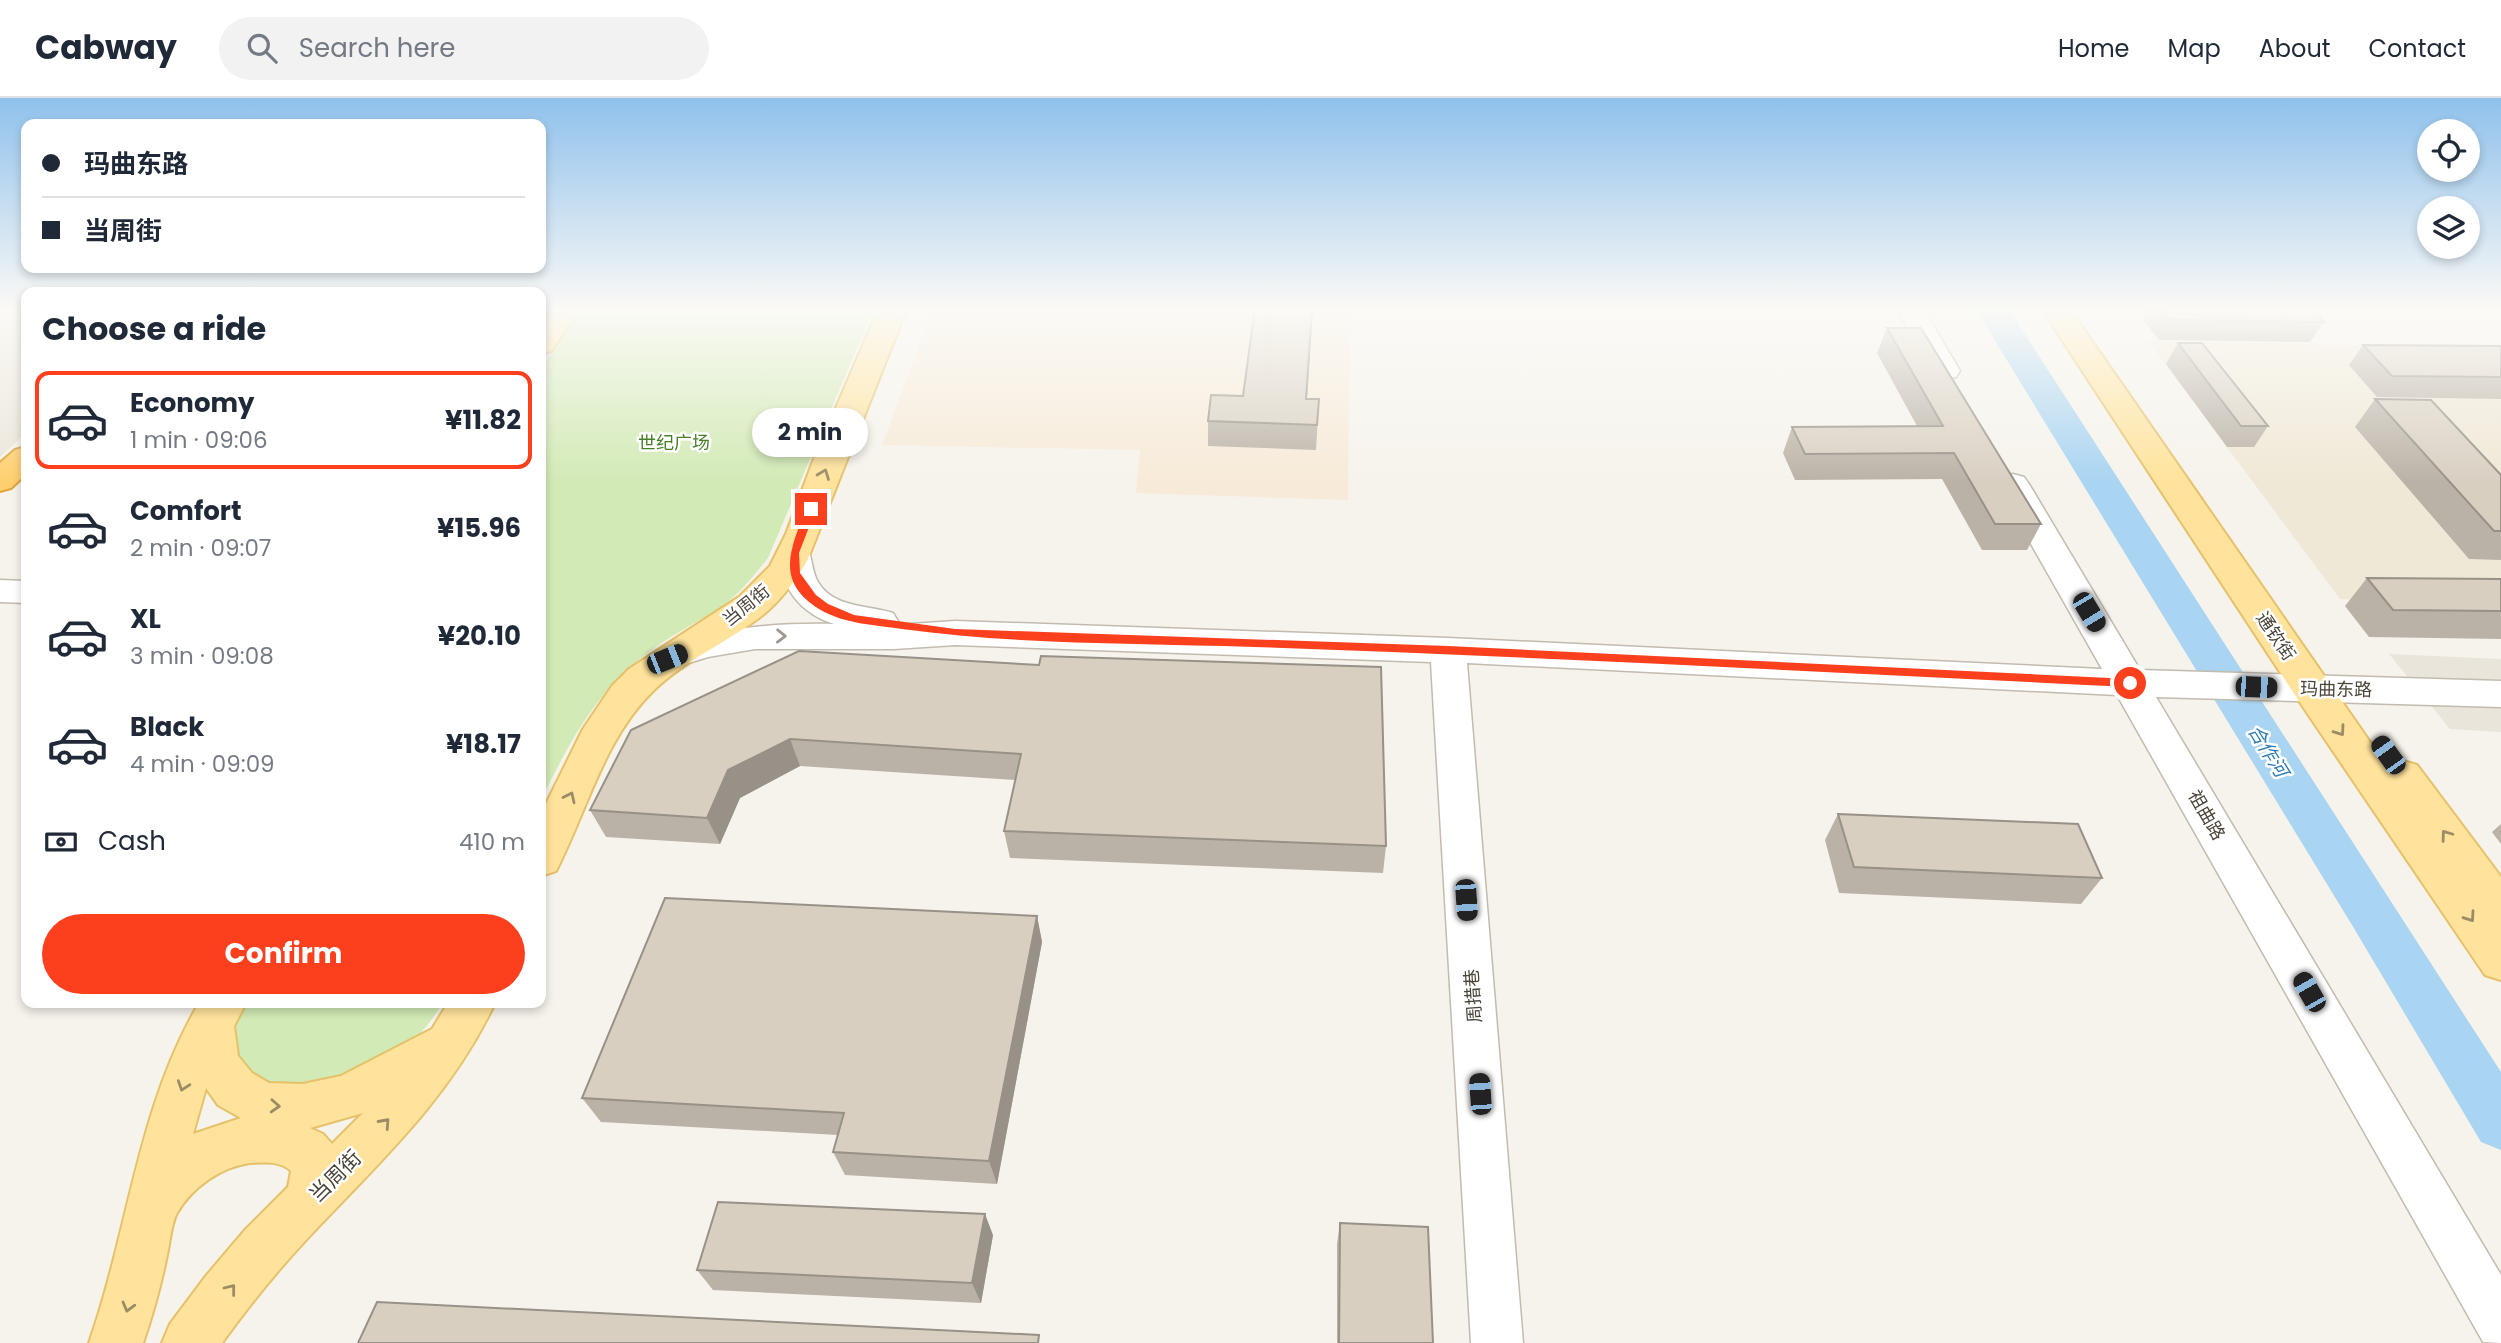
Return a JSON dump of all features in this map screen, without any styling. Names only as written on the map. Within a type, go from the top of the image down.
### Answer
[{"type":"highway","points":[[0,481],[21,462]]},
{"type":"highway","points":[[0,509],[21,490]]},
{"type":"main road","name":"当周街","points":[[546,849],[607,724],[628,693],[667,659],[730,620],[764,594],[782,574],[794,553],[868,366]]},
{"type":"main road","name":"通钦街","points":[[2094,366],[2311,688],[2501,961]]},
{"type":"main road","points":[[2113,366],[2311,688],[2501,910]]},
{"type":"main road","points":[[217,1013],[215,1064],[235,1089],[263,1105],[303,1107],[347,1097],[407,1068],[465,1017]]},
{"type":"main road","points":[[116,1343],[135,1282],[178,1100],[189,1067],[217,1013]]},
{"type":"main road","name":"当周街","points":[[189,1343],[258,1255],[364,1147],[414,1091],[465,1017]]},
{"type":"main road","points":[[153,1204],[167,1185],[192,1161],[227,1143],[246,1139],[282,1141],[308,1152],[317,1167],[310,1200]]},
{"type":"street","points":[[1943,366],[1964,402]]},
{"type":"street","name":"祖曲路","points":[[1992,449],[2142,683],[2501,1325]]},
{"type":"street","points":[[794,553],[794,573],[802,587],[824,607],[852,618],[955,633]]},
{"type":"street","points":[[0,591],[21,592]]},
{"type":"street","points":[[667,659],[695,648],[742,638],[889,638],[955,633]]},
{"type":"street","name":"玛曲东路","points":[[955,633],[1448,650],[2142,683],[2501,694]]},
{"type":"street","name":"周措巷","points":[[1448,650],[1497,1343]]},
{"type":"shaded area","points":[[0,366],[21,366],[21,438],[0,457]]},
{"type":"shaded area","points":[[911,366],[1349,366],[1348,500],[1136,493],[1140,450],[882,445]]},
{"type":"shaded area","points":[[2167,366],[2501,366],[2501,604],[2340,599]]},
{"type":"shaded area","points":[[2389,654],[2501,659],[2501,732],[2450,729]]},
{"type":"green space","name":"世纪广场","points":[[546,366],[849,366],[768,558],[730,600],[654,648],[628,669],[598,702],[546,790]]},
{"type":"green space","points":[[244,1008],[439,1008],[418,1036],[383,1064],[354,1076],[289,1089],[269,1085],[245,1069],[235,1046],[239,1018]]},
{"type":"building","points":[[1247,366],[1308,366],[1306,399],[1319,399],[1317,425],[1208,421],[1211,395],[1243,396]]},
{"type":"building","points":[[1909,366],[1944,366],[2041,524],[1995,524],[1954,453],[1805,454],[1792,427],[1943,426]]},
{"type":"building","points":[[2196,366],[2220,366],[2268,426],[2241,426]]},
{"type":"building","points":[[2383,366],[2501,366],[2501,377],[2392,376]]},
{"type":"building","points":[[2375,399],[2431,400],[2501,475],[2501,531],[2494,531]]},
{"type":"building","points":[[2367,578],[2501,579],[2501,611],[2393,610]]},
{"type":"building","points":[[799,651],[1039,665],[1041,656],[1381,667],[1386,846],[1004,831],[1021,754],[790,739],[728,770],[707,818],[590,810],[631,730]]},
{"type":"building","points":[[1838,814],[2078,824],[2102,878],[1854,867]]},
{"type":"building","points":[[665,898],[1037,916],[989,1161],[833,1152],[844,1113],[582,1098]]},
{"type":"building","points":[[718,1202],[985,1214],[972,1283],[697,1270]]},
{"type":"building","points":[[1340,1223],[1428,1227],[1433,1343],[1339,1343]]},
{"type":"building","points":[[377,1302],[1039,1335],[1038,1343],[358,1343]]},
{"type":"waterway","name":"合作河","points":[[2028,366],[2501,1123]]},
{"type":"route","points":[[811,509],[794,553],[794,573],[812,597],[824,607],[852,618],[955,633],[1448,650],[2130,683]]}]
